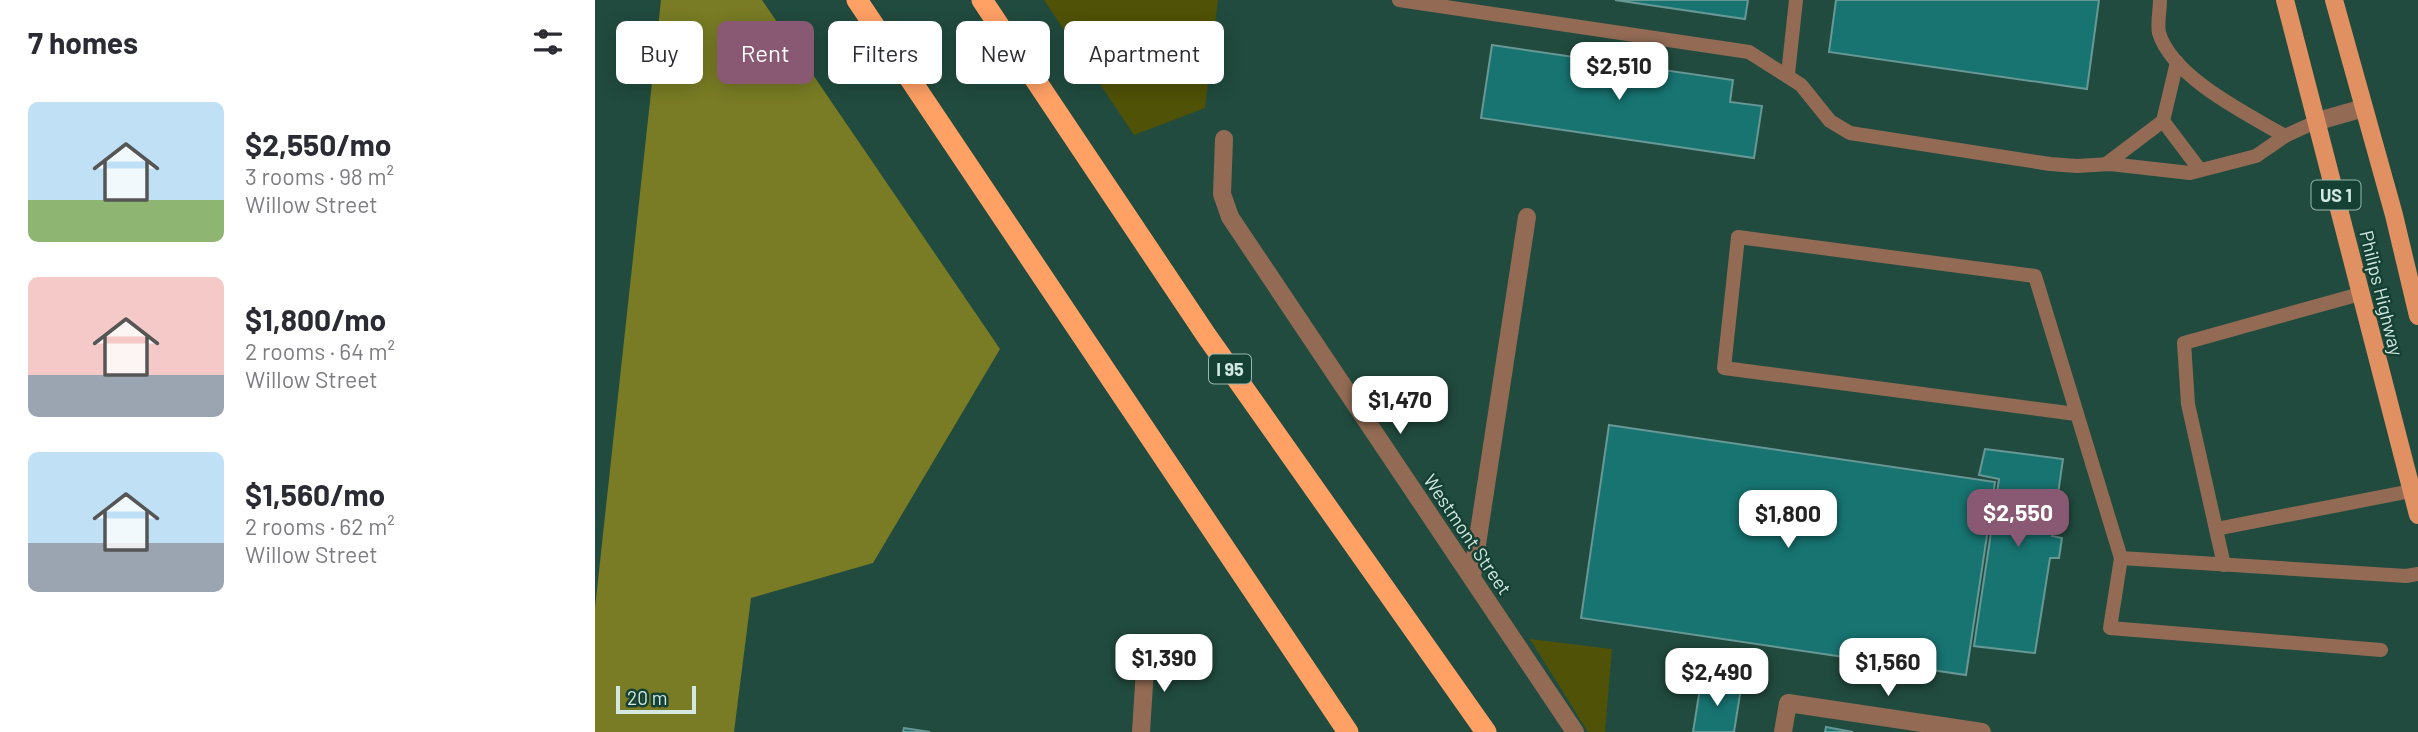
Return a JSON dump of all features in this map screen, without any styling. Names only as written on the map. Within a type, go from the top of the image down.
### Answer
[{"type":"highway","points":[[857,0],[1348,732]]},
{"type":"highway","name":"I 95","points":[[982,0],[1206,335],[1486,732]]},
{"type":"main road","name":"Philips Highway","points":[[2285,0],[2418,515]]},
{"type":"main road","name":"Philips Highway","points":[[2334,0],[2418,316]]},
{"type":"street","points":[[2318,121],[2364,108]]},
{"type":"street","name":"Westmont Street","points":[[1224,139],[1222,194],[1230,217],[1574,732]]},
{"type":"street","points":[[1472,577],[1527,218]]},
{"type":"street","points":[[1141,732],[1146,653]]},
{"type":"street","points":[[1783,732],[1788,703],[1982,732]]},
{"type":"lane","points":[[1399,0],[1749,52],[1788,74],[1812,97],[1830,121],[1850,133],[2050,164],[2106,164],[2190,173],[2256,156],[2285,136],[2318,121]]},
{"type":"lane","points":[[1788,74],[1796,0]]},
{"type":"lane","points":[[2160,0],[2159,32],[2177,62],[2220,98],[2285,136]]},
{"type":"lane","points":[[2106,164],[2163,121],[2177,62]]},
{"type":"lane","points":[[2163,121],[2200,170]]},
{"type":"lane","points":[[2076,414],[1724,368],[1738,237],[2035,276],[2121,558],[2111,628],[2381,650]]},
{"type":"lane","points":[[2224,565],[2188,404],[2184,343],[2360,294]]},
{"type":"lane","points":[[2216,529],[2411,491]]},
{"type":"lane","points":[[2121,558],[2406,576],[2418,574]]},
{"type":"shaded area","points":[[661,0],[762,0],[776,21],[717,21],[717,84],[814,84],[814,76],[1000,349],[873,563],[751,598],[734,732],[595,732],[595,608],[652,84],[703,84],[703,21],[659,21]]},
{"type":"shaded area","points":[[1044,0],[1218,0],[1215,21],[1064,21],[1064,30]]},
{"type":"shaded area","points":[[1100,84],[1208,84],[1205,108],[1134,135]]},
{"type":"shaded area","points":[[1530,639],[1612,649],[1605,732],[1588,732]]},
{"type":"building","points":[[1615,0],[1748,0],[1745,19]]},
{"type":"building","points":[[1836,0],[2099,0],[2087,89],[1829,52]]},
{"type":"building","points":[[1492,45],[1733,80],[1730,102],[1762,106],[1754,158],[1481,118]]},
{"type":"building","points":[[1609,425],[1995,482],[1966,675],[1581,618]]},
{"type":"building","points":[[1985,449],[2063,459],[2052,536],[2062,538],[2059,558],[2050,558],[2035,653],[1974,646],[1999,479],[1979,475]]},
{"type":"building","points":[[1701,682],[1741,688],[1734,732],[1693,732]]},
{"type":"building","points":[[1826,727],[1853,732],[1825,732]]},
{"type":"building","points":[[904,728],[930,732],[903,732]]}]
